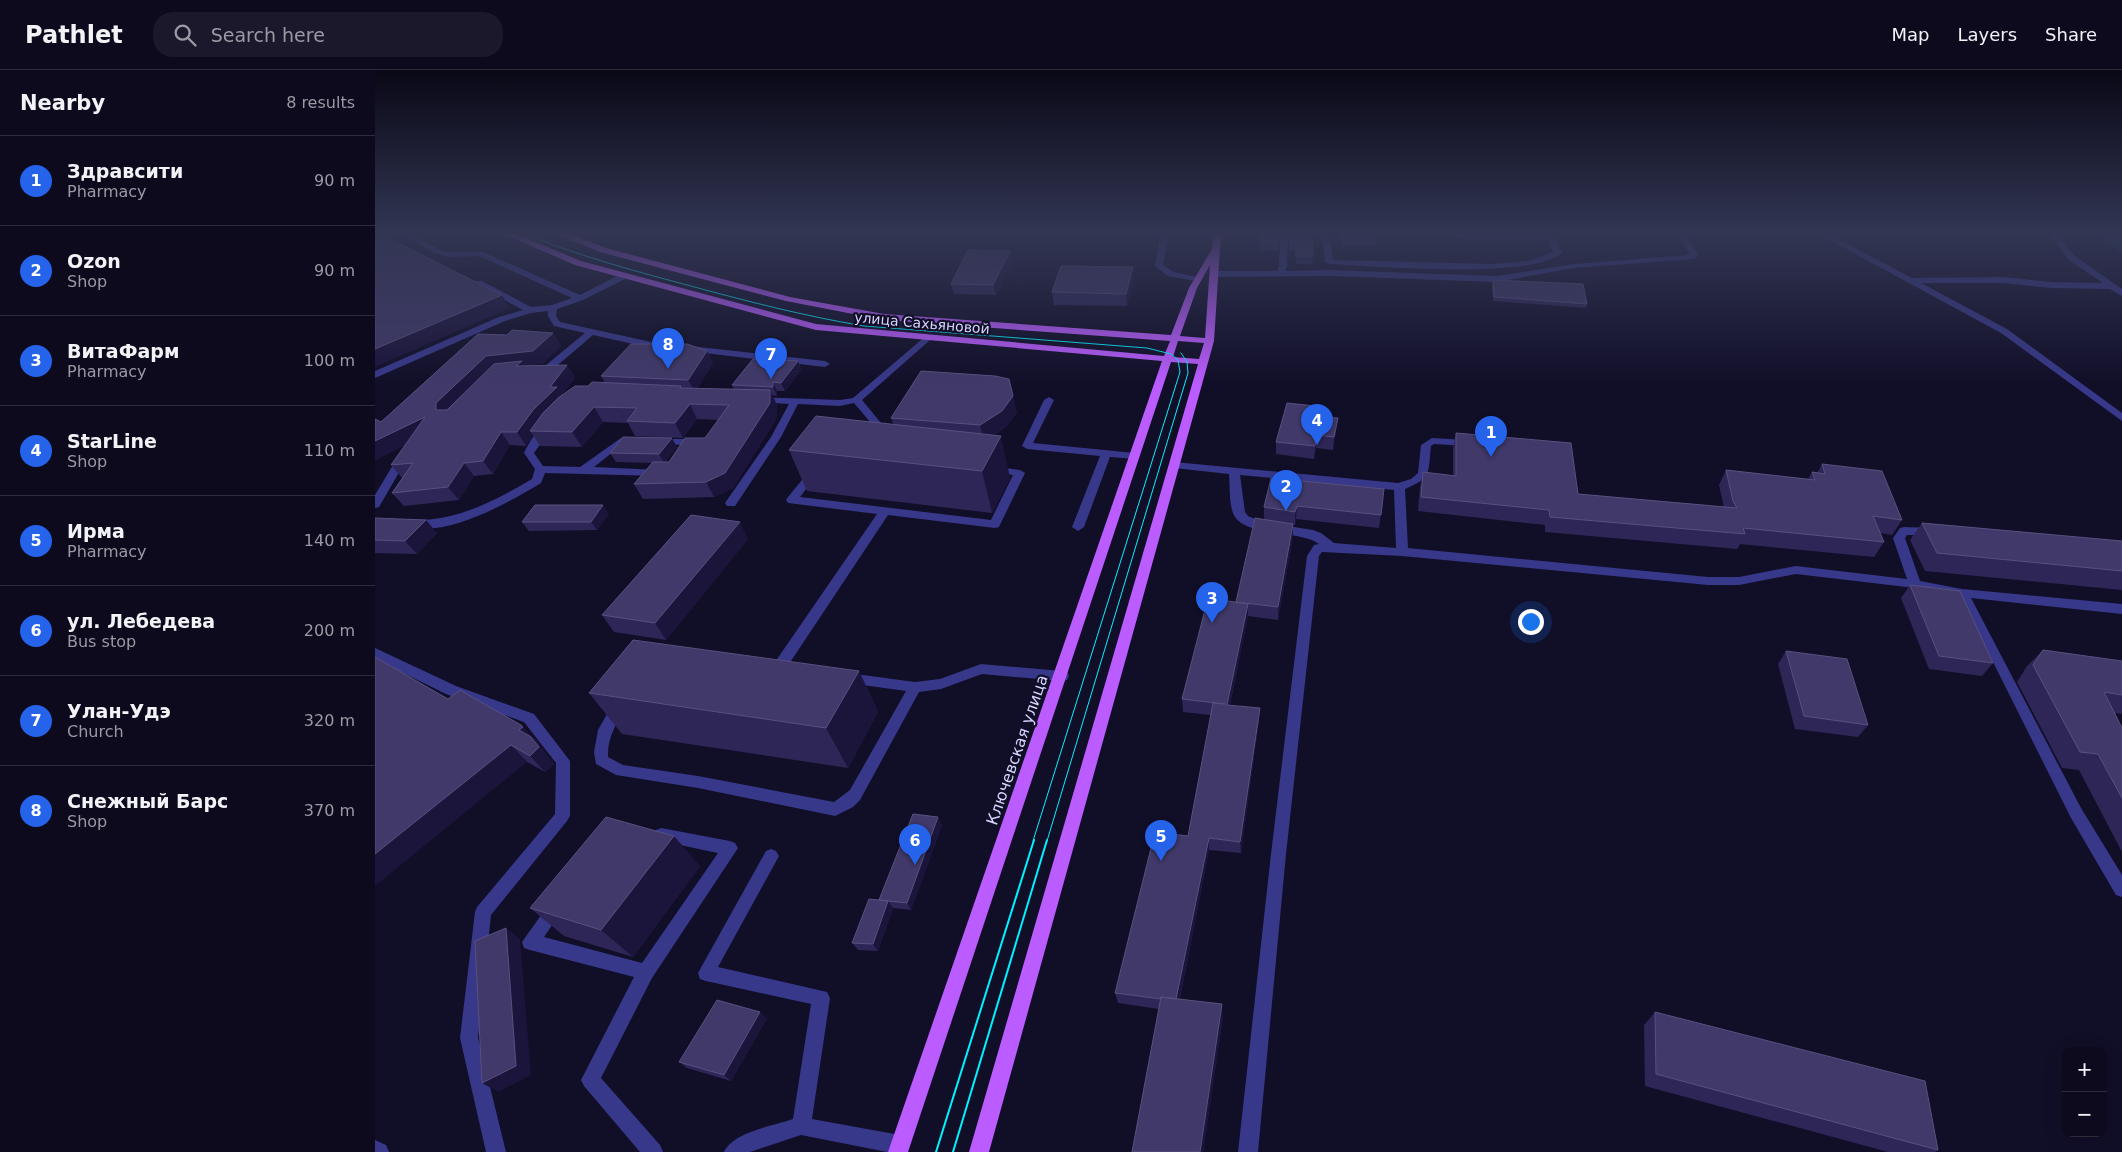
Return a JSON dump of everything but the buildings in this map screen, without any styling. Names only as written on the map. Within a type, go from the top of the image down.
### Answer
[{"type":"main road","name":"улица Сахьяновой","points":[[648,282],[816,326],[846,320],[891,317],[1176,337],[1206,351]]},
{"type":"main road","name":"улица Сахьяновой","points":[[726,282],[789,299],[846,320],[927,338],[1168,358],[1206,351]]},
{"type":"main road","name":"Ключевская улица","points":[[899,1148],[1168,358],[1196,282]]},
{"type":"main road","points":[[979,1152],[1206,351],[1214,282]]},
{"type":"street","points":[[545,282],[580,298]]},
{"type":"street","points":[[375,376],[502,319],[530,310],[553,308],[580,298],[611,282]]},
{"type":"street","points":[[1913,282],[2004,332],[2122,418]]},
{"type":"street","points":[[2022,282],[2113,286]]},
{"type":"street","points":[[2108,282],[2122,293]]},
{"type":"street","points":[[479,283],[530,310]]},
{"type":"street","points":[[553,308],[552,316],[557,324],[645,345],[665,347]]},
{"type":"street","points":[[524,370],[549,368],[591,332]]},
{"type":"street","points":[[747,398],[840,403],[856,400],[927,338]]},
{"type":"street","points":[[684,349],[825,364]]},
{"type":"street","points":[[856,400],[876,423],[861,445]]},
{"type":"street","points":[[1049,400],[1027,446],[1135,456]]},
{"type":"street","points":[[731,503],[776,437],[795,401]]},
{"type":"street","points":[[402,523],[429,526],[461,517],[512,495],[537,481],[540,469],[529,453],[535,442],[552,422]]},
{"type":"street","points":[[581,471],[621,441],[693,442],[682,458]]},
{"type":"street","points":[[1174,465],[1399,486],[1415,481],[1423,474],[1426,445],[1432,441],[1466,443]]},
{"type":"street","points":[[375,504],[408,448]]},
{"type":"street","points":[[1078,527],[1106,453]]},
{"type":"street","points":[[819,465],[791,500],[995,524],[1020,472],[982,468]]},
{"type":"street","points":[[540,469],[672,474]]},
{"type":"street","points":[[1234,470],[1239,514],[1242,519],[1251,524],[1309,533],[1317,536],[1331,547]]},
{"type":"street","points":[[1399,486],[1402,552]]},
{"type":"street","points":[[778,669],[885,511]]},
{"type":"street","points":[[1915,584],[1899,538],[1904,531],[1941,533]]},
{"type":"street","points":[[1248,1152],[1261,1005],[1282,814],[1313,556],[1318,548],[1331,547],[1402,552],[1708,581],[1739,581],[1796,570],[1915,584],[1962,594],[2122,608]]},
{"type":"street","points":[[1962,594],[1983,630],[2075,813],[2122,890]]},
{"type":"street","points":[[375,653],[451,690],[529,718],[563,761],[561,816],[483,912],[469,1038],[496,1152]]},
{"type":"street","points":[[760,666],[798,671]]},
{"type":"street","points":[[837,676],[915,687],[941,684],[981,669],[1061,676]]},
{"type":"street","points":[[627,694],[605,727],[600,746],[601,760],[615,768],[621,771],[698,782],[835,809],[848,802],[855,794],[915,687]]},
{"type":"street","points":[[645,832],[730,848],[646,972],[590,1080],[653,1152]]},
{"type":"street","points":[[771,856],[706,973],[821,998],[801,1126]]},
{"type":"street","points":[[565,896],[530,942],[646,972]]},
{"type":"street","points":[[734,1152],[742,1145],[801,1126],[899,1148]]},
{"type":"street","points":[[375,1150],[379,1152]]},
{"type":"tram line","points":[[678,282],[797,313],[864,326],[1147,348],[1171,354],[1178,360],[1180,372],[1033,841]]},
{"type":"tram line","points":[[1047,841],[1188,373],[1187,362],[1181,353]]},
{"type":"tram line","points":[[936,1152],[1034,840]]},
{"type":"tram line","points":[[953,1152],[1047,840]]},
{"type":"place","name":"Снежный Барс","points":[[668,369]]},
{"type":"place","name":"Улан-Удэ","points":[[771,379]]},
{"type":"place","name":"StarLine","points":[[1317,445]]},
{"type":"place","name":"Здравсити","points":[[1491,457]]},
{"type":"place","name":"Ozon","points":[[1286,511]]},
{"type":"place","name":"ВитаФарм","points":[[1212,623]]},
{"type":"place","name":"Ирма","points":[[1161,861]]},
{"type":"place","name":"ул. Лебедева","points":[[915,865]]}]
